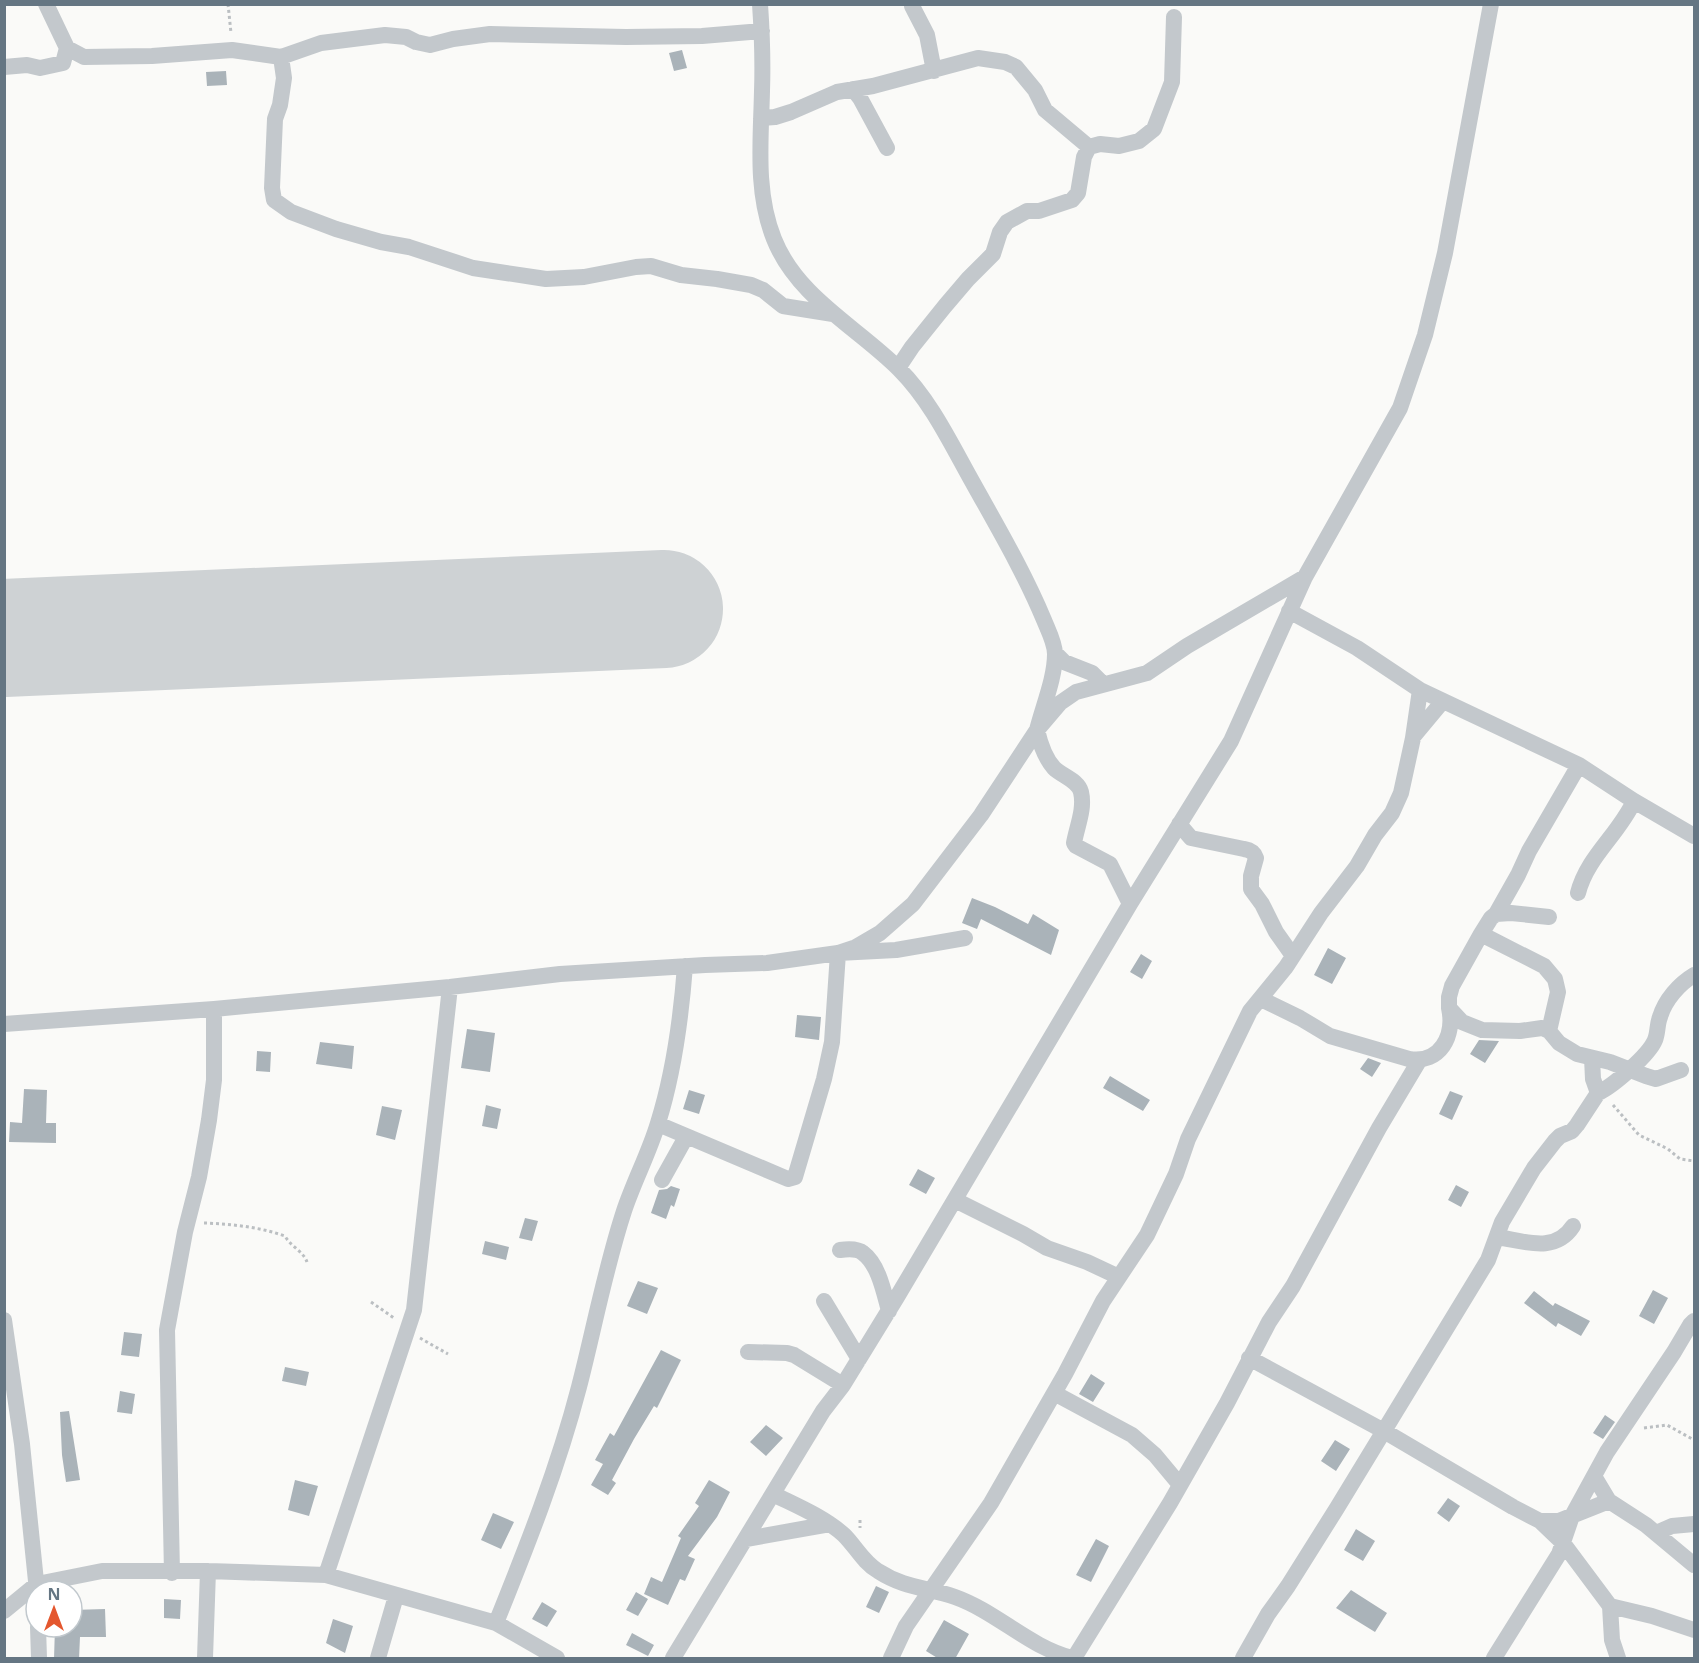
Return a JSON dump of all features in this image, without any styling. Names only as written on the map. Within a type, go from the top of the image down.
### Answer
[{"type":"street","points":[[46,4],[65,55]]},
{"type":"street","points":[[760,4],[762,31],[761,185],[765,212],[774,240],[789,267],[833,314],[898,368],[918,391],[992,516],[1034,596],[1056,654],[1064,662],[1092,673],[1103,684]]},
{"type":"street","points":[[673,1659],[823,1411],[843,1385],[889,1311],[1133,898],[1231,741],[1305,577],[1400,408],[1425,335],[1445,253],[1491,4]]},
{"type":"street","points":[[912,6],[927,35],[934,71]]},
{"type":"street","points":[[898,368],[945,306],[993,254],[1000,232],[1007,222],[1027,211],[1040,211],[1072,200],[1078,193],[1084,157],[1089,147],[1101,144],[1119,146],[1139,141],[1154,129],[1172,81],[1174,17]]},
{"type":"street","points":[[4,67],[27,65],[40,68],[65,55],[152,56],[232,50],[281,57],[321,43],[385,35],[406,37],[430,45],[490,34],[659,37],[762,31]]},
{"type":"street","points":[[281,57],[284,78],[280,105],[275,119],[272,188],[274,200],[291,212],[328,226],[381,242],[409,247],[473,268],[546,279],[584,277],[651,266],[681,275],[751,285],[762,290],[783,306],[833,314]]},
{"type":"street","points":[[761,118],[775,117],[837,92],[934,71],[978,58],[1016,67],[1035,90],[1045,110],[1089,147]]},
{"type":"street","points":[[853,89],[887,148]]},
{"type":"street","points":[[838,953],[856,947],[880,933],[913,904],[981,815],[1037,730],[1060,703],[1076,692],[1148,673],[1187,646],[1305,577]]},
{"type":"street","points":[[1289,610],[1357,648],[1420,690],[1579,765],[1634,801],[1695,836]]},
{"type":"street","points":[[1056,654],[1037,730],[1047,759],[1063,776],[1077,784],[1081,791],[1082,808],[1075,836],[1076,846],[1110,864],[1120,883],[1133,898]]},
{"type":"street","points":[[891,1659],[906,1626],[991,1503],[1103,1301],[1148,1235],[1188,1139],[1250,1011],[1293,956],[1392,813],[1401,793],[1420,690]]},
{"type":"street","points":[[1412,738],[1443,701]]},
{"type":"street","points":[[1261,999],[1330,1036],[1397,1057],[1419,1061],[1431,1057],[1444,1046],[1449,1035],[1451,1016],[1449,997],[1452,986],[1481,934],[1496,914],[1529,850],[1579,765]]},
{"type":"street","points":[[1578,893],[1587,868],[1627,816],[1634,801]]},
{"type":"street","points":[[1179,824],[1191,838],[1251,850],[1255,854],[1251,889],[1293,956]]},
{"type":"street","points":[[1496,914],[1511,913],[1549,917]]},
{"type":"street","points":[[1481,934],[1544,966],[1555,979],[1558,992],[1549,1031]]},
{"type":"street","points":[[4,1024],[214,1009],[450,987],[560,974],[767,963],[838,953],[896,950],[965,938]]},
{"type":"street","points":[[658,1124],[788,1179],[795,1177],[805,1150],[832,1042],[838,953]]},
{"type":"street","points":[[496,1623],[555,1466],[579,1389],[624,1212],[658,1124],[672,1065],[681,1012],[685,966]]},
{"type":"street","points":[[1243,1659],[1268,1614],[1288,1586],[1488,1260],[1513,1201],[1534,1168],[1555,1140],[1572,1131],[1598,1093],[1612,1086],[1644,1054],[1655,1040],[1659,1018],[1666,1002],[1688,979],[1695,975]]},
{"type":"street","points":[[326,1575],[414,1310],[450,987]]},
{"type":"street","points":[[1449,1008],[1462,1022],[1482,1030],[1521,1031],[1542,1028],[1549,1031],[1566,1048],[1656,1078],[1681,1070]]},
{"type":"street","points":[[172,1573],[167,1330],[187,1223],[199,1177],[210,1110],[214,1080],[214,1009]]},
{"type":"street","points":[[1592,1058],[1593,1079],[1598,1093]]},
{"type":"street","points":[[773,1494],[830,1524],[844,1535],[865,1562],[880,1573],[912,1587],[956,1597],[988,1613],[1033,1642],[1073,1659],[1180,1485],[1227,1403],[1269,1322],[1293,1286],[1374,1137],[1419,1061]]},
{"type":"street","points":[[662,1180],[686,1137]]},
{"type":"street","points":[[955,1200],[1047,1248],[1087,1262],[1119,1277]]},
{"type":"street","points":[[1497,1237],[1545,1245],[1554,1243],[1568,1233],[1573,1226]]},
{"type":"street","points":[[840,1250],[850,1249],[863,1252],[872,1264],[883,1289],[889,1311]]},
{"type":"street","points":[[824,1301],[859,1359]]},
{"type":"street","points":[[4,1320],[22,1444],[36,1579]]},
{"type":"street","points":[[1494,1659],[1559,1554],[1572,1516],[1621,1430],[1690,1325],[1695,1321]]},
{"type":"street","points":[[1674,1352],[1695,1340]]},
{"type":"street","points":[[748,1352],[794,1355],[843,1385]]},
{"type":"street","points":[[1249,1358],[1384,1431],[1540,1521],[1563,1543],[1610,1606],[1612,1640],[1616,1657]]},
{"type":"street","points":[[1054,1393],[1132,1435],[1155,1455],[1180,1485]]},
{"type":"street","points":[[1594,1476],[1610,1501],[1627,1511],[1695,1564]]},
{"type":"street","points":[[1540,1521],[1559,1521],[1610,1501]]},
{"type":"street","points":[[1656,1533],[1672,1526],[1694,1523]]},
{"type":"street","points":[[746,1539],[830,1524]]},
{"type":"street","points":[[71,1579],[102,1571],[172,1573],[208,1571],[326,1575],[496,1623],[557,1659]]},
{"type":"street","points":[[205,1659],[208,1571]]},
{"type":"street","points":[[378,1659],[396,1596]]},
{"type":"street","points":[[4,1611],[24,1597]]},
{"type":"street","points":[[1610,1606],[1695,1630]]},
{"type":"street","points":[[38,1639],[39,1659]]},
{"type":"path","points":[[228,4],[232,50]]},
{"type":"path","points":[[1598,1093],[1607,1098],[1639,1135],[1668,1149],[1680,1159],[1695,1161]]},
{"type":"path","points":[[187,1223],[234,1224],[271,1231],[285,1236],[308,1262]]},
{"type":"path","points":[[370,1302],[392,1316],[407,1330],[448,1354]]},
{"type":"path","points":[[1621,1430],[1667,1425],[1695,1440]]},
{"type":"building","points":[[682,50],[687,68],[674,71],[669,53]]},
{"type":"building","points":[[226,71],[227,85],[207,86],[206,72]]},
{"type":"building","points":[[972,898],[1028,924],[1033,914],[1059,930],[1051,955],[981,919],[977,929],[962,923]]},
{"type":"building","points":[[1328,948],[1346,958],[1332,984],[1314,975]]},
{"type":"building","points":[[1141,954],[1152,961],[1142,979],[1130,972]]},
{"type":"building","points":[[797,1015],[821,1017],[819,1040],[795,1037]]},
{"type":"building","points":[[467,1029],[495,1033],[490,1072],[461,1068]]},
{"type":"building","points":[[1479,1040],[1499,1041],[1485,1063],[1470,1054]]},
{"type":"building","points":[[320,1042],[354,1046],[352,1069],[316,1064]]},
{"type":"building","points":[[257,1051],[271,1052],[270,1072],[256,1071]]},
{"type":"building","points":[[1368,1058],[1381,1063],[1372,1077],[1360,1069]]},
{"type":"building","points":[[1110,1076],[1150,1100],[1143,1111],[1103,1088]]},
{"type":"building","points":[[24,1089],[47,1090],[46,1123],[56,1123],[56,1143],[9,1142],[10,1122],[22,1123]]},
{"type":"building","points":[[689,1090],[705,1095],[699,1114],[683,1109]]},
{"type":"building","points":[[1450,1091],[1463,1096],[1452,1120],[1439,1114]]},
{"type":"building","points":[[486,1105],[501,1109],[497,1129],[482,1126]]},
{"type":"building","points":[[382,1106],[402,1110],[395,1140],[376,1135]]},
{"type":"building","points":[[918,1169],[935,1178],[926,1194],[909,1185]]},
{"type":"building","points":[[1456,1185],[1469,1192],[1461,1207],[1448,1200]]},
{"type":"building","points":[[671,1186],[680,1189],[674,1207],[671,1205],[666,1219],[651,1213],[659,1190]]},
{"type":"building","points":[[525,1218],[538,1221],[532,1241],[519,1238]]},
{"type":"building","points":[[485,1241],[509,1247],[506,1260],[482,1254]]},
{"type":"building","points":[[638,1281],[658,1288],[647,1314],[627,1306]]},
{"type":"building","points":[[1653,1290],[1668,1298],[1654,1324],[1639,1316]]},
{"type":"building","points":[[1534,1291],[1553,1306],[1555,1303],[1590,1321],[1581,1336],[1558,1323],[1556,1327],[1524,1303]]},
{"type":"building","points":[[124,1332],[142,1334],[139,1357],[121,1355]]},
{"type":"building","points":[[661,1350],[681,1360],[657,1408],[654,1406],[634,1439],[612,1480],[616,1483],[608,1495],[591,1485],[603,1464],[595,1460],[610,1433],[614,1436]]},
{"type":"building","points":[[285,1367],[309,1372],[306,1386],[282,1381]]},
{"type":"building","points":[[1091,1374],[1105,1383],[1093,1402],[1079,1394]]},
{"type":"building","points":[[120,1391],[135,1394],[132,1414],[117,1412]]},
{"type":"building","points":[[69,1411],[80,1480],[66,1482],[60,1412]]},
{"type":"building","points":[[1605,1415],[1615,1422],[1603,1439],[1593,1433]]},
{"type":"building","points":[[766,1425],[783,1438],[766,1456],[750,1442]]},
{"type":"building","points":[[1335,1440],[1350,1449],[1336,1471],[1321,1461]]},
{"type":"building","points":[[295,1480],[318,1486],[309,1516],[288,1510]]},
{"type":"building","points":[[709,1480],[730,1492],[717,1517],[688,1556],[695,1559],[685,1581],[680,1579],[668,1605],[644,1594],[651,1577],[662,1582],[681,1538],[678,1536],[699,1506],[695,1503]]},
{"type":"building","points":[[1448,1498],[1460,1506],[1449,1522],[1437,1513]]},
{"type":"building","points":[[493,1513],[514,1522],[501,1549],[481,1540]]},
{"type":"building","points":[[1356,1529],[1375,1541],[1363,1561],[1344,1550]]},
{"type":"building","points":[[1096,1539],[1109,1546],[1091,1582],[1076,1575]]},
{"type":"building","points":[[876,1586],[889,1592],[879,1613],[866,1607]]},
{"type":"building","points":[[1351,1590],[1387,1613],[1375,1632],[1336,1608]]},
{"type":"building","points":[[636,1592],[648,1599],[638,1616],[626,1610]]},
{"type":"building","points":[[164,1599],[181,1600],[180,1619],[164,1618]]},
{"type":"building","points":[[542,1602],[557,1611],[547,1627],[532,1619]]},
{"type":"building","points":[[105,1609],[106,1637],[84,1637],[84,1610]]},
{"type":"building","points":[[333,1619],[353,1626],[345,1653],[326,1643]]},
{"type":"building","points":[[944,1620],[969,1634],[955,1659],[939,1659],[926,1651]]},
{"type":"building","points":[[632,1633],[654,1645],[648,1656],[626,1645]]},
{"type":"building","points":[[55,1639],[80,1639],[79,1659],[54,1659]]},
{"type":"runway","points":[[4,638],[664,609]]}]
